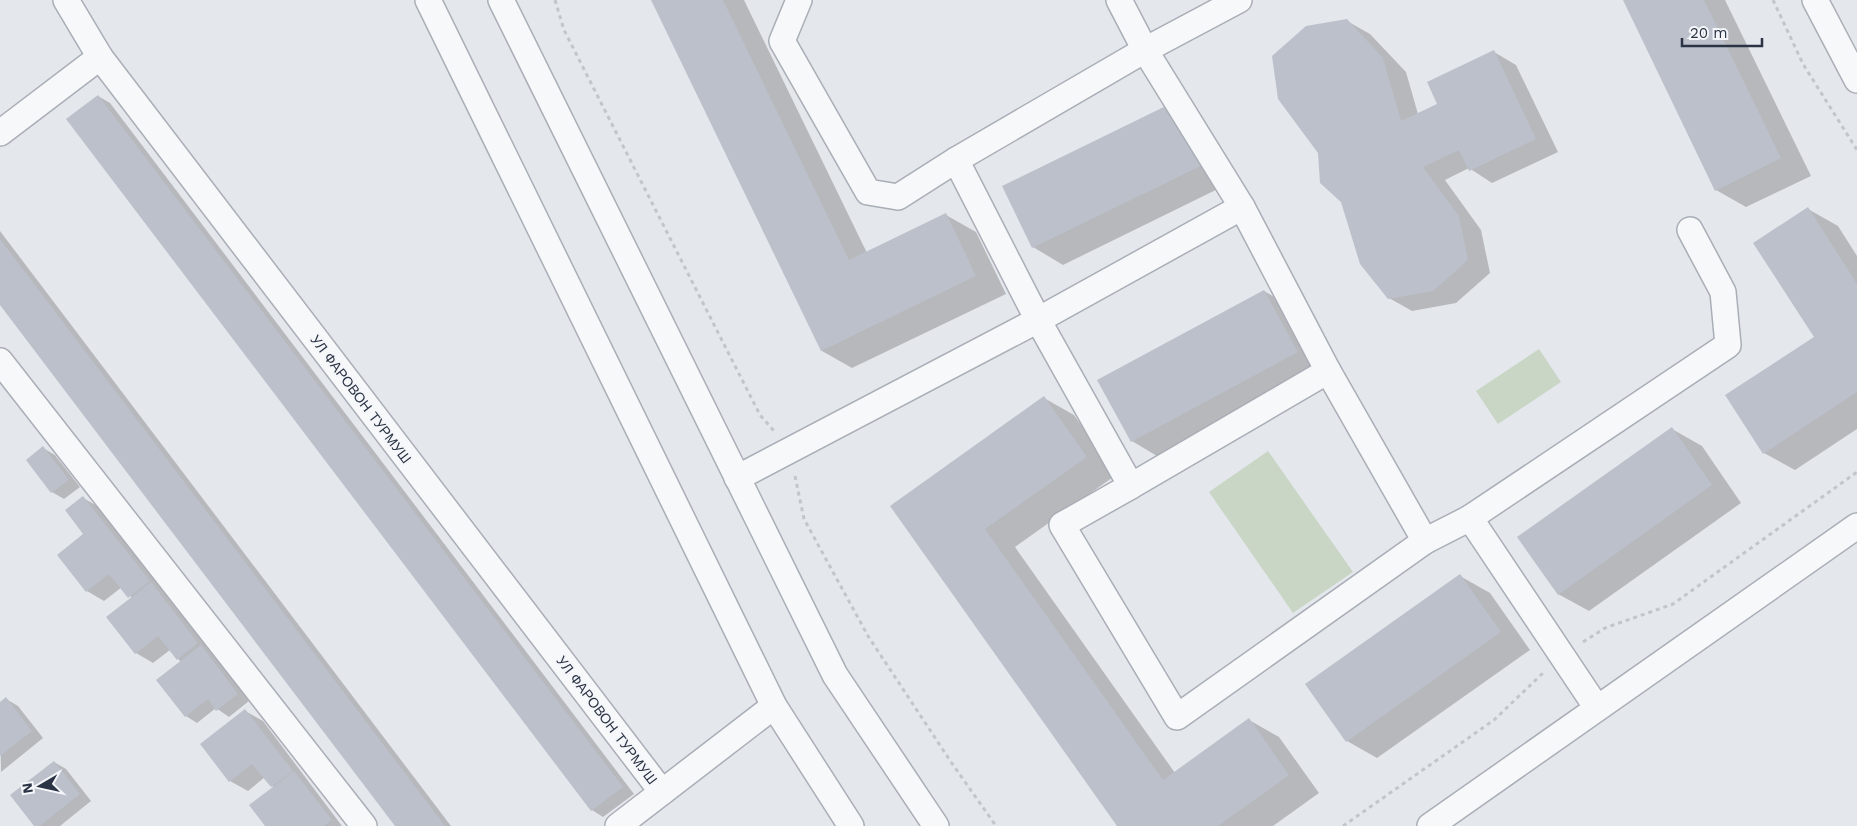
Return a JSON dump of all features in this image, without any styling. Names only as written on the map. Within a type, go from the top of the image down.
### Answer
[{"type":"street","name":"УЛ ФАРОВОН ТУРМУШ","points":[[66,0],[100,57],[662,792]]},
{"type":"street","points":[[428,0],[774,706],[852,826]]},
{"type":"street","points":[[501,0],[835,675],[936,826]]},
{"type":"street","points":[[799,0],[782,41],[868,192],[898,197],[956,160],[1146,50],[1239,0]]},
{"type":"street","points":[[1119,0],[1146,50],[1242,207],[1328,371],[1424,541]]},
{"type":"street","points":[[1815,0],[1857,80]]},
{"type":"street","points":[[0,133],[100,57]]},
{"type":"street","points":[[956,160],[1038,320],[1131,486]]},
{"type":"street","points":[[738,478],[1038,320],[1242,207]]},
{"type":"street","points":[[1328,371],[1062,525],[1177,717],[1424,541],[1470,518],[1728,345],[1724,292],[1690,230]]},
{"type":"street","points":[[0,360],[364,826]]},
{"type":"street","points":[[1470,518],[1597,708]]},
{"type":"street","points":[[1430,826],[1857,526]]},
{"type":"street","points":[[618,826],[774,706]]},
{"type":"path","points":[[555,0],[564,30],[760,415],[789,451],[804,519],[868,636],[951,762],[996,826]]},
{"type":"path","points":[[1773,0],[1803,64],[1857,150]]},
{"type":"path","points":[[1343,826],[1494,720],[1562,655],[1605,628],[1673,604],[1857,472]]},
{"type":"green space","points":[[1539,349],[1561,382],[1498,424],[1476,391]]},
{"type":"green space","points":[[1268,451],[1353,572],[1293,613],[1209,492]]},
{"type":"building","points":[[651,0],[723,0],[849,260],[946,213],[976,276],[821,351]]},
{"type":"building","points":[[1623,0],[1704,0],[1781,158],[1715,191]]},
{"type":"building","points":[[1347,19],[1383,58],[1401,121],[1437,104],[1427,82],[1494,50],[1536,139],[1469,171],[1459,150],[1423,167],[1459,216],[1468,260],[1433,291],[1388,299],[1360,264],[1341,202],[1320,183],[1318,153],[1278,99],[1272,56],[1306,26]]},
{"type":"building","points":[[98,95],[623,787],[591,811],[66,119]]},
{"type":"building","points":[[1172,103],[1203,165],[1032,248],[1002,186]]},
{"type":"building","points":[[1808,207],[1857,284],[1857,392],[1763,454],[1725,395],[1814,337],[1753,243]]},
{"type":"building","points":[[0,239],[445,826],[395,826],[269,660],[0,305]]},
{"type":"building","points":[[1264,290],[1298,352],[1131,442],[1097,380]]},
{"type":"building","points":[[1044,396],[1087,457],[985,529],[1163,780],[1249,718],[1289,775],[1218,826],[1117,826],[890,506]]},
{"type":"building","points":[[1672,427],[1712,485],[1558,595],[1517,537]]},
{"type":"building","points":[[43,446],[69,480],[51,493],[26,460]]},
{"type":"building","points":[[83,496],[150,581],[128,598],[109,574],[86,592],[57,555],[83,534],[65,510]]},
{"type":"building","points":[[1460,574],[1501,632],[1346,742],[1305,684]]},
{"type":"building","points":[[151,582],[198,643],[177,660],[158,636],[135,654],[106,617]]},
{"type":"building","points":[[201,645],[238,694],[216,711],[208,699],[185,717],[156,680]]},
{"type":"building","points":[[6,697],[32,731],[0,756],[0,702]]},
{"type":"building","points":[[245,709],[293,771],[271,787],[252,764],[229,782],[200,744]]},
{"type":"building","points":[[54,761],[80,794],[40,826],[34,826],[10,795]]},
{"type":"building","points":[[294,771],[332,820],[324,826],[265,826],[249,805]]}]
